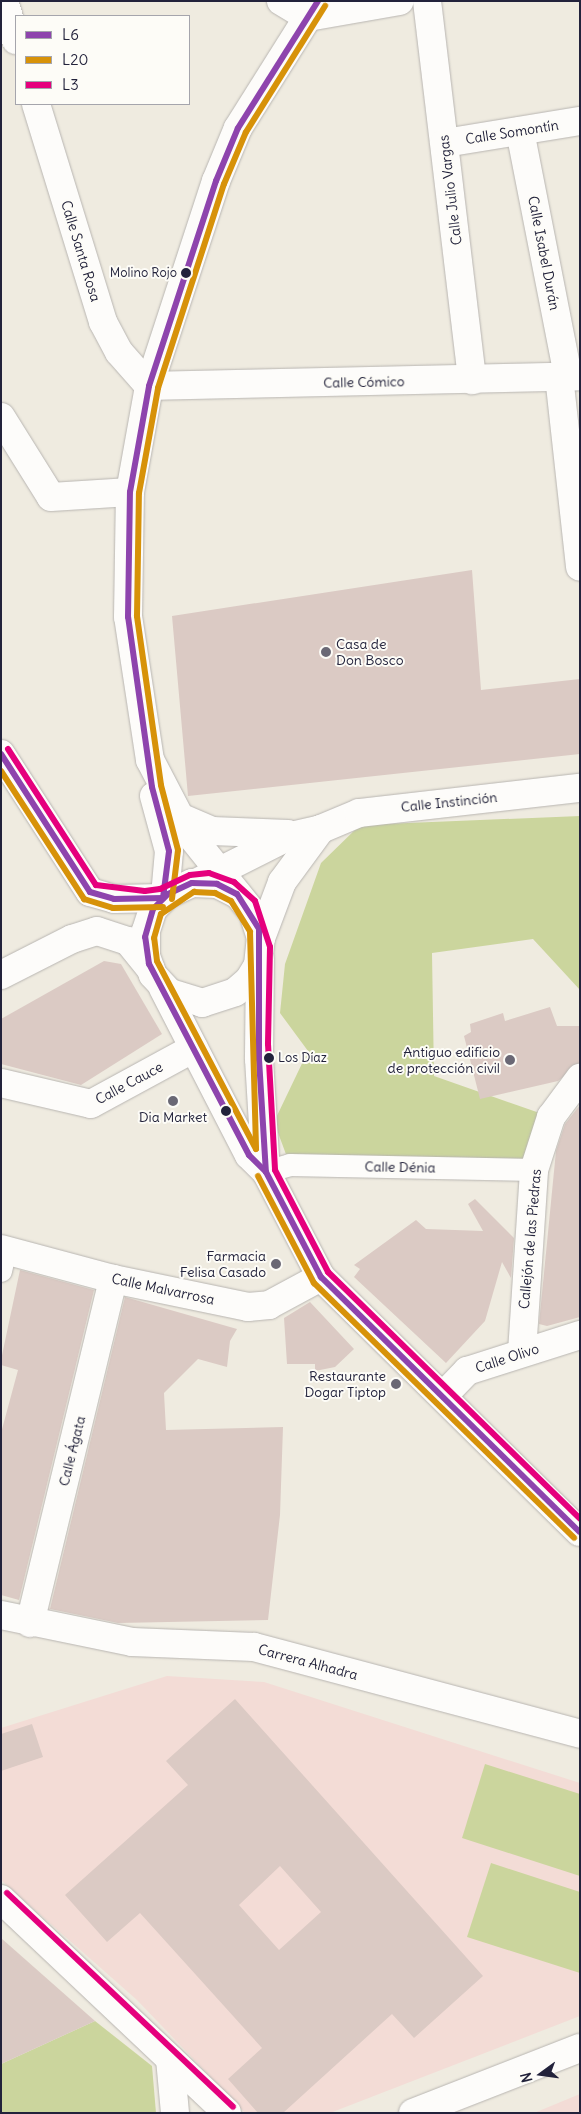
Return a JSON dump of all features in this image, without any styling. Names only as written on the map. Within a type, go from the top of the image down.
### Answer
[{"type":"street","points":[[4,1],[15,37]]},
{"type":"street","points":[[282,1],[313,9],[400,1]]},
{"type":"street","name":"Calle Julio Vargas","points":[[427,1],[472,380]]},
{"type":"street","points":[[313,9],[238,128],[185,263],[149,386],[130,492],[128,616],[150,760],[152,787],[169,851],[164,897],[146,931],[157,978],[249,1155],[266,1172],[321,1277],[580,1532]]},
{"type":"street","name":"Calle Santa Rosa","points":[[36,105],[103,322],[119,352],[149,386]]},
{"type":"street","name":"Calle Somontín","points":[[445,142],[580,121]]},
{"type":"street","name":"Calle Isabel Durán","points":[[520,131],[569,376],[580,567]]},
{"type":"street","name":"Calle Cómico","points":[[149,386],[472,380],[569,376]]},
{"type":"street","points":[[1,417],[51,497],[130,492]]},
{"type":"street","points":[[1,754],[79,880],[90,892],[114,900],[164,897],[207,877]]},
{"type":"street","points":[[150,760],[207,877],[216,884],[237,894],[252,913],[260,948],[259,1059],[266,1172]]},
{"type":"street","name":"Calle Instinción","points":[[207,877],[309,832],[372,810],[580,788]]},
{"type":"street","name":"Calle Instinción","points":[[177,816],[212,831],[309,832]]},
{"type":"street","points":[[1,976],[72,938],[97,931],[119,936],[157,978],[185,1000],[217,1000],[250,980],[282,882],[309,832]]},
{"type":"street","points":[[72,938],[90,912],[114,900]]},
{"type":"street","name":"Calle Cauce","points":[[1,1083],[92,1104],[194,1048]]},
{"type":"street","name":"Callejón de las Piedras","points":[[522,1352],[534,1170],[551,1117],[580,1078]]},
{"type":"street","name":"Calle Dénia","points":[[266,1172],[290,1165],[534,1170]]},
{"type":"street","name":"Calle Malvarrosa","points":[[3,1257],[248,1307],[269,1305],[321,1277]]},
{"type":"street","name":"Calle Ágata","points":[[30,1624],[113,1279]]},
{"type":"street","name":"Calle Olivo","points":[[443,1396],[467,1371],[580,1335]]},
{"type":"street","name":"Carrera Alhadra","points":[[1,1615],[30,1624],[132,1642],[254,1647],[580,1734]]},
{"type":"street","points":[[1,1899],[227,2113]]},
{"type":"street","points":[[413,2113],[580,2048]]},
{"type":"street","points":[[170,2059],[175,2113]]},
{"type":"shaded area","points":[[167,1676],[264,1682],[580,1783],[580,2016],[330,2113],[245,2113],[137,2000],[1,1880],[1,1728]]},
{"type":"shaded area","points":[[580,2094],[580,2113],[534,2113],[563,2101]]},
{"type":"green space","points":[[580,816],[580,990],[533,939],[432,953],[434,1076],[551,1117],[534,1170],[290,1165],[274,1122],[308,1051],[280,1013],[285,964],[321,863],[360,825]]},
{"type":"green space","points":[[485,1764],[580,1794],[580,1876],[462,1838]]},
{"type":"green space","points":[[491,1863],[580,1892],[580,1973],[467,1937]]},
{"type":"green space","points":[[95,2021],[152,2066],[156,2113],[1,2113],[1,2064]]},
{"type":"building","points":[[472,570],[481,690],[580,679],[580,754],[188,796],[172,616]]},
{"type":"building","points":[[104,961],[121,964],[162,1034],[81,1085],[1,1064],[1,1019]]},
{"type":"building","name":"Antiguo edificio de protección civil","points":[[550,1007],[557,1026],[580,1026],[580,1063],[558,1081],[480,1099],[464,1036],[471,1032],[470,1024],[503,1013],[505,1021]]},
{"type":"building","points":[[580,1105],[580,1317],[547,1326],[539,1324],[556,1151],[565,1124]]},
{"type":"building","points":[[475,1199],[514,1238],[511,1278],[502,1262],[485,1321],[446,1363],[354,1277],[360,1269],[354,1265],[416,1220],[426,1229],[483,1231],[468,1204]]},
{"type":"building","points":[[20,1270],[94,1290],[19,1600],[1,1595],[1,1433],[18,1370],[1,1365],[1,1360]]},
{"type":"building","points":[[125,1297],[237,1329],[230,1341],[227,1367],[198,1359],[164,1393],[166,1430],[283,1427],[280,1515],[268,1620],[118,1623],[50,1609]]},
{"type":"building","points":[[310,1302],[354,1349],[335,1367],[315,1371],[315,1364],[287,1364],[284,1318]]},
{"type":"building","points":[[235,1699],[483,1976],[414,2038],[392,2014],[283,2113],[258,2113],[228,2079],[262,2048],[140,1913],[107,1942],[65,1895],[188,1785],[166,1761]],"holes":[[[280,1866],[321,1912],[279,1950],[239,1905]]]},
{"type":"building","points":[[32,1724],[43,1757],[1,1771],[1,1734]]},
{"type":"building","points":[[1,1938],[95,2021],[1,2064]]},
{"type":"transit line","name":"L6","points":[[163,898],[169,851],[152,787],[128,617],[130,492],[149,386],[216,181],[238,128],[318,1]]},
{"type":"transit line","name":"L20","points":[[172,899],[178,850],[161,785],[137,616],[139,493],[158,388],[224,184],[246,132],[325,6]]},
{"type":"transit line","name":"L3","points":[[8,749],[96,885],[145,891],[160,889],[190,875],[209,873],[234,882],[255,901],[270,947],[268,1044],[275,1170],[328,1272],[580,1519]]},
{"type":"transit line","name":"L6","points":[[1,754],[90,892],[114,899],[163,898]]},
{"type":"transit line","name":"L20","points":[[1,771],[84,899],[113,908],[163,907]]},
{"type":"transit line","name":"L6","points":[[192,883],[217,884],[237,894],[259,929],[259,1059],[266,1172],[249,1155],[149,964],[145,937],[153,909],[168,894],[192,883]]},
{"type":"transit line","name":"L20","points":[[194,892],[215,893],[231,901],[250,932],[256,1149],[157,961],[154,938],[161,914],[194,892]]},
{"type":"transit line","name":"L6","points":[[266,1172],[321,1277],[580,1532]]},
{"type":"transit line","name":"L20","points":[[258,1176],[314,1283],[574,1538]]},
{"type":"transit line","name":"L3","points":[[7,1893],[233,2107]]},
{"type":"place","name":"Molino Rojo","points":[[186,273]]},
{"type":"place","name":"Casa de Don Bosco","points":[[326,652]]},
{"type":"place","name":"Los Díaz","points":[[269,1058]]},
{"type":"place","name":"Antiguo edificio de protección civil","points":[[510,1060]]},
{"type":"place","name":"Dia Market","points":[[173,1101]]},
{"type":"place","name":"Farmacia Felisa Casado","points":[[276,1264]]},
{"type":"place","name":"Restaurante Dogar Tiptop","points":[[396,1384]]}]
